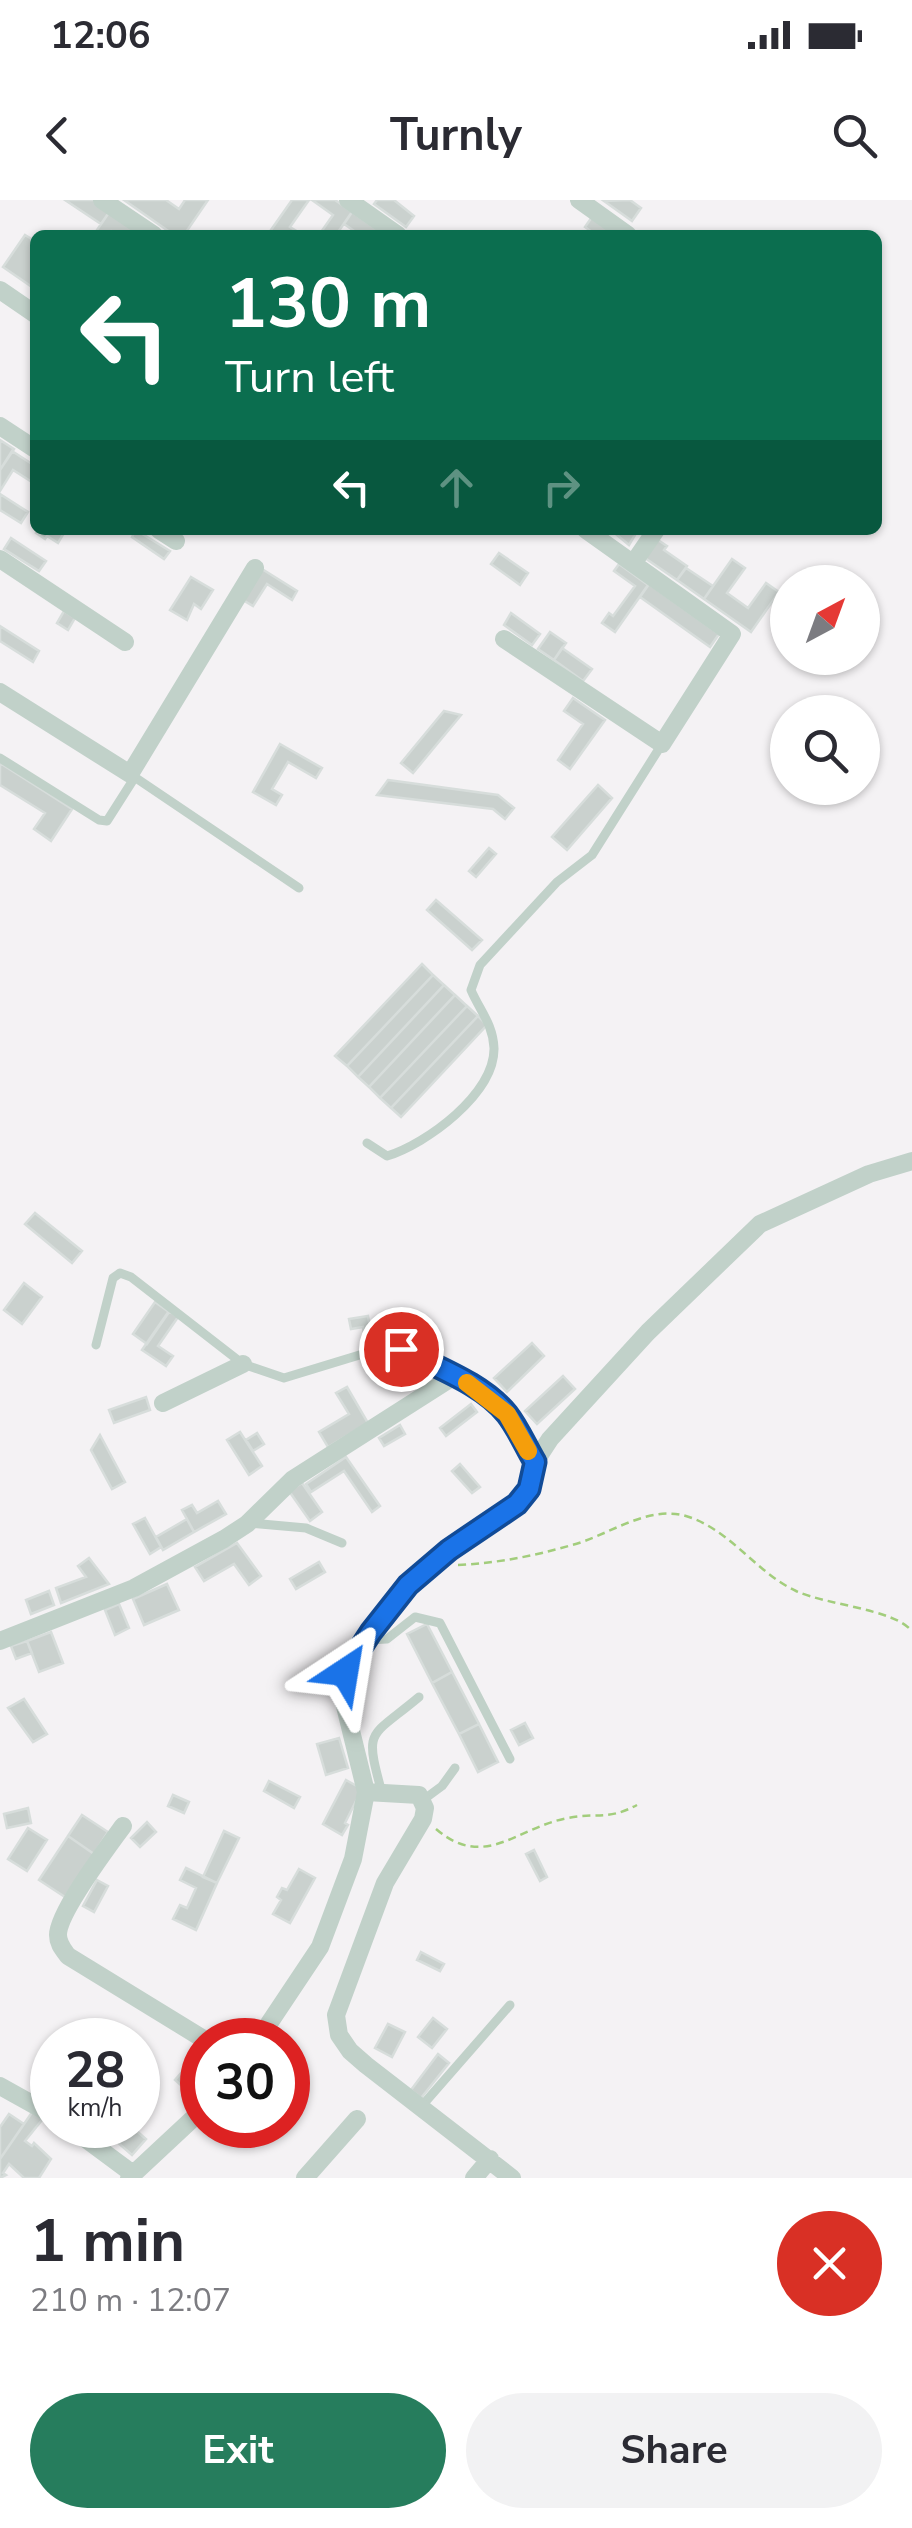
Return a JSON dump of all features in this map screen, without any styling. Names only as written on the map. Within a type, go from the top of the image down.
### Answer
[{"type":"street","points":[[102,200],[147,230]]},
{"type":"street","points":[[348,200],[391,230]]},
{"type":"street","points":[[579,200],[621,230]]},
{"type":"street","points":[[0,290],[30,311]]},
{"type":"street","points":[[0,426],[30,446]]},
{"type":"street","points":[[167,535],[176,541]]},
{"type":"street","points":[[504,639],[662,744],[732,634],[594,535]]},
{"type":"street","points":[[634,562],[653,535]]},
{"type":"street","points":[[0,560],[126,642]]},
{"type":"street","points":[[0,692],[132,776],[255,568]]},
{"type":"street","points":[[273,2018],[320,1947],[374,1793],[340,1690],[345,1672],[366,1640],[408,1585],[517,1504],[529,1489],[535,1462],[550,1440],[648,1332],[760,1224],[869,1174],[912,1161]]},
{"type":"street","points":[[162,1403],[243,1364]]},
{"type":"street","points":[[0,1641],[134,1588],[247,1524],[293,1479],[454,1378],[474,1386],[507,1414],[535,1462]]},
{"type":"street","points":[[374,1793],[410,1794],[423,1800],[423,1820],[384,1883],[336,2015],[339,2035],[350,2051],[512,2178]]},
{"type":"street","points":[[123,1826],[71,1904],[57,1931],[60,1946],[68,1956],[180,2025]]},
{"type":"street","points":[[0,2086],[30,2103]]},
{"type":"street","points":[[305,2178],[357,2119]]},
{"type":"street","points":[[96,2148],[131,2176],[180,2130]]},
{"type":"street","points":[[474,2178],[490,2158]]},
{"type":"lane","points":[[367,1143],[387,1156],[410,1149],[456,1116],[474,1093],[494,1053],[490,1021],[471,990],[480,966],[557,882],[592,854],[662,744]]},
{"type":"lane","points":[[0,758],[99,820],[107,820],[132,776],[299,888]]},
{"type":"lane","points":[[96,1345],[112,1278],[120,1273],[131,1277],[243,1364],[284,1378],[366,1352],[401,1349],[454,1378]]},
{"type":"lane","points":[[247,1524],[269,1522],[306,1528],[342,1543]]},
{"type":"lane","points":[[366,1640],[387,1640],[415,1616],[440,1623],[510,1759]]},
{"type":"lane","points":[[374,1793],[369,1747],[372,1736],[419,1697]]},
{"type":"lane","points":[[423,1800],[442,1786],[455,1768]]},
{"type":"lane","points":[[420,2108],[510,2005]]},
{"type":"path","points":[[438,1560],[458,1565],[505,1562],[577,1544],[645,1518],[688,1516],[794,1590],[835,1605],[900,1620],[911,1630]]},
{"type":"path","points":[[423,1820],[458,1845],[484,1848],[570,1817],[617,1815],[637,1805]]},
{"type":"building","points":[[65,200],[94,200],[110,211],[101,224]]},
{"type":"building","points":[[124,200],[166,200],[179,209],[185,200],[208,200],[187,230],[167,230]]},
{"type":"building","points":[[292,200],[309,200],[290,227],[295,230],[271,230]]},
{"type":"building","points":[[312,200],[335,200],[352,212],[339,230],[322,230],[333,215]]},
{"type":"building","points":[[377,200],[394,200],[414,216],[406,227],[374,204]]},
{"type":"building","points":[[630,200],[641,208],[632,221],[604,201]]},
{"type":"building","points":[[110,211],[138,230],[97,230]]},
{"type":"building","points":[[352,212],[378,230],[353,230],[344,224]]},
{"type":"building","points":[[594,214],[615,230],[589,230],[585,227]]},
{"type":"building","points":[[25,235],[30,238],[30,286],[3,267]]},
{"type":"building","points":[[0,440],[14,449],[0,470]]},
{"type":"building","points":[[12,451],[30,463],[30,481],[13,470],[0,491],[0,470]]},
{"type":"building","points":[[0,494],[28,512],[21,523],[0,510]]},
{"type":"building","points":[[39,535],[63,535],[58,543],[47,536],[45,539]]},
{"type":"building","points":[[144,535],[170,551],[164,559],[132,537]]},
{"type":"building","points":[[617,535],[635,535],[629,545]]},
{"type":"building","points":[[11,538],[46,561],[39,571],[4,549]]},
{"type":"building","points":[[655,538],[667,546],[664,550],[687,566],[677,580],[642,556]]},
{"type":"building","points":[[499,553],[528,573],[520,585],[491,564]]},
{"type":"building","points":[[732,559],[745,568],[727,593],[748,608],[766,583],[770,586],[770,605],[751,632],[704,599]]},
{"type":"building","points":[[619,564],[648,585],[615,632],[602,623],[609,613],[613,616],[635,586],[614,571]]},
{"type":"building","points":[[686,568],[713,586],[704,599],[677,580]]},
{"type":"building","points":[[262,569],[297,591],[292,600],[267,584],[253,606],[243,600]]},
{"type":"building","points":[[191,577],[213,590],[201,609],[194,604],[187,620],[170,610]]},
{"type":"building","points":[[649,584],[719,634],[710,647],[640,597]]},
{"type":"building","points":[[64,611],[75,618],[68,630],[57,623]]},
{"type":"building","points":[[511,613],[540,634],[532,645],[504,625]]},
{"type":"building","points":[[0,626],[39,651],[33,662],[0,641]]},
{"type":"building","points":[[550,632],[566,643],[554,660],[538,649]]},
{"type":"building","points":[[562,648],[592,669],[583,681],[554,660]]},
{"type":"building","points":[[573,698],[605,720],[570,769],[558,760],[583,724],[564,711]]},
{"type":"building","points":[[444,711],[461,715],[413,773],[401,763]]},
{"type":"building","points":[[280,744],[322,768],[316,778],[288,762],[272,789],[282,795],[276,805],[253,792]]},
{"type":"building","points":[[0,763],[72,809],[51,841],[34,829],[45,813],[0,785]]},
{"type":"building","points":[[388,780],[498,795],[514,808],[505,819],[493,809],[377,795]]},
{"type":"building","points":[[598,785],[612,798],[567,850],[552,837]]},
{"type":"building","points":[[489,848],[496,854],[476,877],[469,871]]},
{"type":"building","points":[[436,900],[482,940],[472,950],[427,910]]},
{"type":"building","points":[[422,964],[433,975],[347,1066],[335,1056]]},
{"type":"building","points":[[433,975],[444,985],[358,1077],[347,1066]]},
{"type":"building","points":[[444,985],[455,995],[369,1087],[358,1077]]},
{"type":"building","points":[[455,995],[467,1006],[380,1098],[369,1087]]},
{"type":"building","points":[[467,1006],[478,1016],[391,1108],[380,1098]]},
{"type":"building","points":[[478,1016],[487,1025],[401,1117],[391,1108]]},
{"type":"building","points":[[35,1213],[82,1251],[72,1263],[25,1224]]},
{"type":"building","points":[[24,1283],[42,1297],[22,1324],[4,1310]]},
{"type":"building","points":[[155,1302],[169,1312],[147,1344],[133,1334]]},
{"type":"building","points":[[169,1311],[178,1317],[158,1346],[173,1356],[166,1366],[142,1350]]},
{"type":"building","points":[[368,1316],[371,1333],[364,1334],[363,1327],[351,1329],[349,1319]]},
{"type":"building","points":[[532,1343],[544,1356],[507,1392],[494,1378]]},
{"type":"building","points":[[563,1376],[575,1389],[537,1424],[525,1411]]},
{"type":"building","points":[[347,1387],[368,1423],[328,1447],[319,1432],[349,1414],[336,1393]]},
{"type":"building","points":[[146,1397],[150,1410],[114,1423],[109,1410]]},
{"type":"building","points":[[471,1404],[477,1412],[446,1436],[440,1428]]},
{"type":"building","points":[[400,1425],[405,1434],[384,1446],[379,1438]]},
{"type":"building","points":[[240,1432],[262,1466],[249,1475],[227,1440]]},
{"type":"building","points":[[257,1433],[264,1444],[253,1451],[246,1440]]},
{"type":"building","points":[[100,1435],[125,1482],[112,1489],[91,1450]]},
{"type":"building","points":[[346,1457],[380,1506],[372,1512],[344,1471],[311,1492],[306,1484]]},
{"type":"building","points":[[460,1464],[480,1487],[472,1493],[452,1471]]},
{"type":"building","points":[[302,1483],[322,1512],[310,1521],[289,1491]]},
{"type":"building","points":[[218,1501],[226,1514],[194,1532],[182,1510],[192,1505],[197,1513]]},
{"type":"building","points":[[145,1518],[161,1547],[150,1554],[133,1524]]},
{"type":"building","points":[[187,1519],[194,1532],[163,1550],[156,1537]]},
{"type":"building","points":[[237,1543],[261,1576],[249,1585],[234,1564],[204,1581],[195,1567]]},
{"type":"building","points":[[89,1558],[109,1584],[61,1603],[56,1588],[86,1577],[78,1566]]},
{"type":"building","points":[[319,1562],[325,1572],[296,1589],[290,1579]]},
{"type":"building","points":[[167,1584],[179,1610],[144,1625],[133,1599]]},
{"type":"building","points":[[49,1591],[54,1605],[31,1614],[26,1600]]},
{"type":"building","points":[[119,1604],[129,1628],[115,1635],[105,1610]]},
{"type":"building","points":[[427,1624],[452,1672],[432,1683],[407,1634]]},
{"type":"building","points":[[51,1632],[63,1663],[39,1672],[27,1641]]},
{"type":"building","points":[[27,1641],[32,1653],[16,1659],[11,1646]]},
{"type":"building","points":[[452,1672],[479,1724],[459,1734],[432,1683]]},
{"type":"building","points":[[24,1699],[47,1734],[33,1742],[8,1708]]},
{"type":"building","points":[[525,1723],[533,1738],[519,1745],[511,1730]]},
{"type":"building","points":[[479,1724],[498,1762],[478,1772],[459,1734]]},
{"type":"building","points":[[339,1738],[348,1768],[326,1775],[317,1744]]},
{"type":"building","points":[[346,1780],[362,1789],[342,1835],[323,1824]]},
{"type":"building","points":[[269,1781],[300,1797],[294,1808],[264,1791]]},
{"type":"building","points":[[173,1795],[189,1802],[184,1813],[168,1806]]},
{"type":"building","points":[[28,1808],[31,1823],[7,1828],[4,1814]]},
{"type":"building","points":[[82,1815],[108,1832],[94,1854],[68,1836]]},
{"type":"building","points":[[147,1822],[156,1832],[140,1847],[131,1838]]},
{"type":"building","points":[[28,1828],[47,1840],[27,1871],[8,1859]]},
{"type":"building","points":[[224,1831],[239,1838],[217,1883],[203,1877]]},
{"type":"building","points":[[68,1836],[94,1854],[65,1897],[39,1880]]},
{"type":"building","points":[[534,1850],[547,1877],[540,1881],[526,1854]]},
{"type":"building","points":[[186,1868],[217,1883],[196,1930],[173,1919],[180,1905],[187,1908],[196,1888],[180,1880]]},
{"type":"building","points":[[299,1869],[315,1878],[290,1923],[273,1914],[282,1888],[287,1890]]},
{"type":"building","points":[[97,1880],[108,1886],[94,1912],[83,1906]]},
{"type":"building","points":[[421,1952],[444,1964],[440,1971],[417,1960]]},
{"type":"building","points":[[433,2018],[447,2029],[432,2048],[418,2037]]},
{"type":"building","points":[[388,2024],[405,2032],[392,2057],[375,2048]]},
{"type":"building","points":[[438,2054],[449,2063],[421,2098],[411,2090]]},
{"type":"building","points":[[9,2114],[24,2124],[0,2159],[0,2127]]},
{"type":"building","points":[[30,2115],[30,2135],[25,2141],[51,2159],[39,2178],[24,2178],[9,2164],[3,2173],[6,2175],[0,2178],[0,2159]]},
{"type":"slow traffic","points":[[467,1383],[507,1414],[528,1451]]},
{"type":"route","points":[[345,1672],[408,1585],[449,1550],[517,1504],[529,1489],[535,1462],[507,1414],[474,1386],[401,1349]]}]
